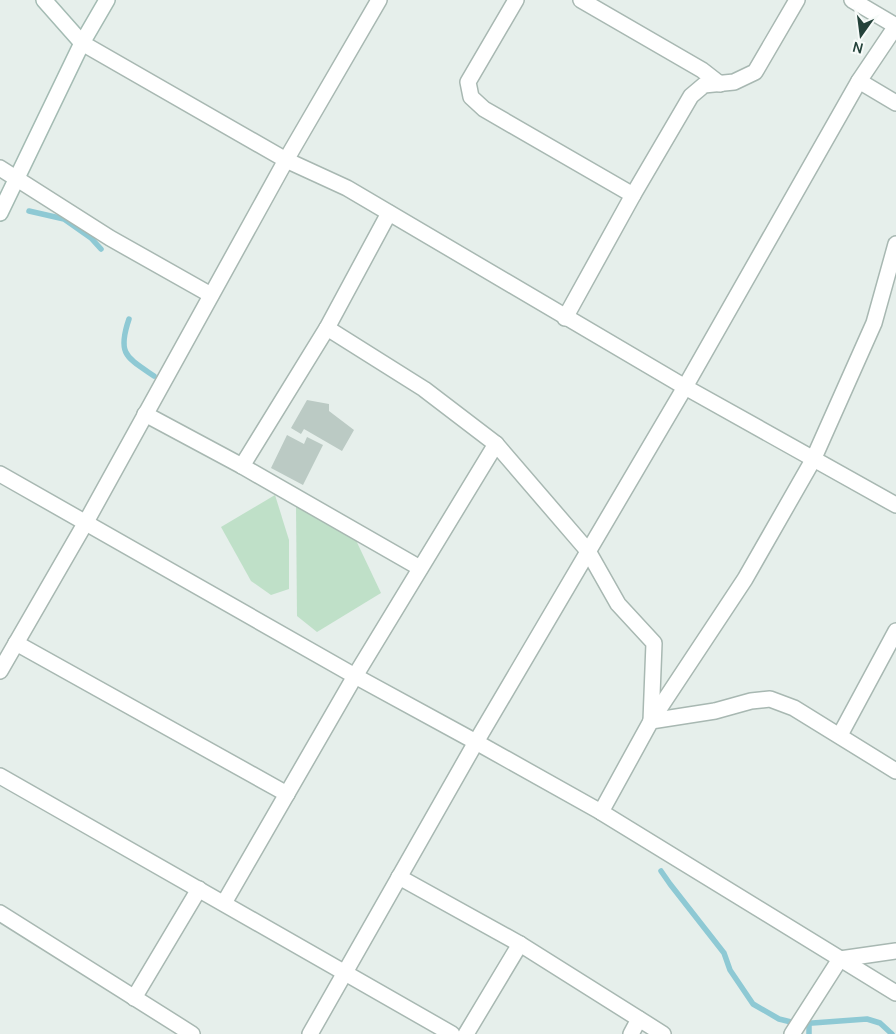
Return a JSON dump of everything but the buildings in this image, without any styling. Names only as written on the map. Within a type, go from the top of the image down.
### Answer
[{"type":"street","points":[[44,0],[82,44],[286,160],[347,188],[565,318],[813,460],[896,505]]},
{"type":"street","points":[[0,213],[82,44],[107,0]]},
{"type":"street","points":[[0,671],[86,522],[286,160],[379,0]]},
{"type":"street","points":[[516,0],[468,82],[470,97],[484,109],[633,195]]},
{"type":"street","points":[[581,0],[702,70],[720,84]]},
{"type":"street","points":[[565,318],[633,195],[691,96],[704,85],[734,82],[755,72],[797,0]]},
{"type":"street","points":[[310,1034],[476,742],[685,387],[859,81],[896,26],[852,0]]},
{"type":"street","points":[[859,81],[896,103]]},
{"type":"street","points":[[0,168],[110,238],[211,295]]},
{"type":"street","points":[[242,466],[327,328],[389,214]]},
{"type":"street","points":[[601,812],[651,721],[745,579],[813,460],[874,323],[892,272],[896,244]]},
{"type":"street","points":[[327,328],[424,389],[496,444],[588,551],[618,604],[654,643],[651,721]]},
{"type":"street","points":[[145,414],[242,466],[420,568]]},
{"type":"street","points":[[224,903],[355,676],[496,444]]},
{"type":"street","points":[[0,474],[355,676],[601,812],[896,993]]},
{"type":"street","points":[[840,735],[896,631]]},
{"type":"street","points":[[16,643],[287,794]]},
{"type":"street","points":[[651,721],[715,711],[751,701],[770,700],[794,708],[896,771]]},
{"type":"street","points":[[0,776],[452,1034]]},
{"type":"street","points":[[399,877],[520,944],[663,1034]]},
{"type":"street","points":[[134,998],[199,889]]},
{"type":"street","points":[[0,913],[192,1034]]},
{"type":"street","points":[[466,1034],[520,944]]},
{"type":"street","points":[[792,1034],[840,959],[896,951]]},
{"type":"street","points":[[631,1034],[640,1019]]},
{"type":"green space","points":[[275,495],[289,540],[289,589],[271,595],[251,581],[221,527]]},
{"type":"green space","points":[[296,504],[353,534],[381,593],[317,632],[297,616]]},
{"type":"waterway","points":[[29,211],[64,219],[91,238],[101,249]]},
{"type":"waterway","points":[[129,319],[124,340],[126,354],[154,376]]},
{"type":"waterway","points":[[661,871],[724,953],[730,970],[753,1004],[779,1019],[799,1024],[867,1019],[880,1023],[892,1034]]},
{"type":"waterway","points":[[809,1023],[809,1034]]}]
